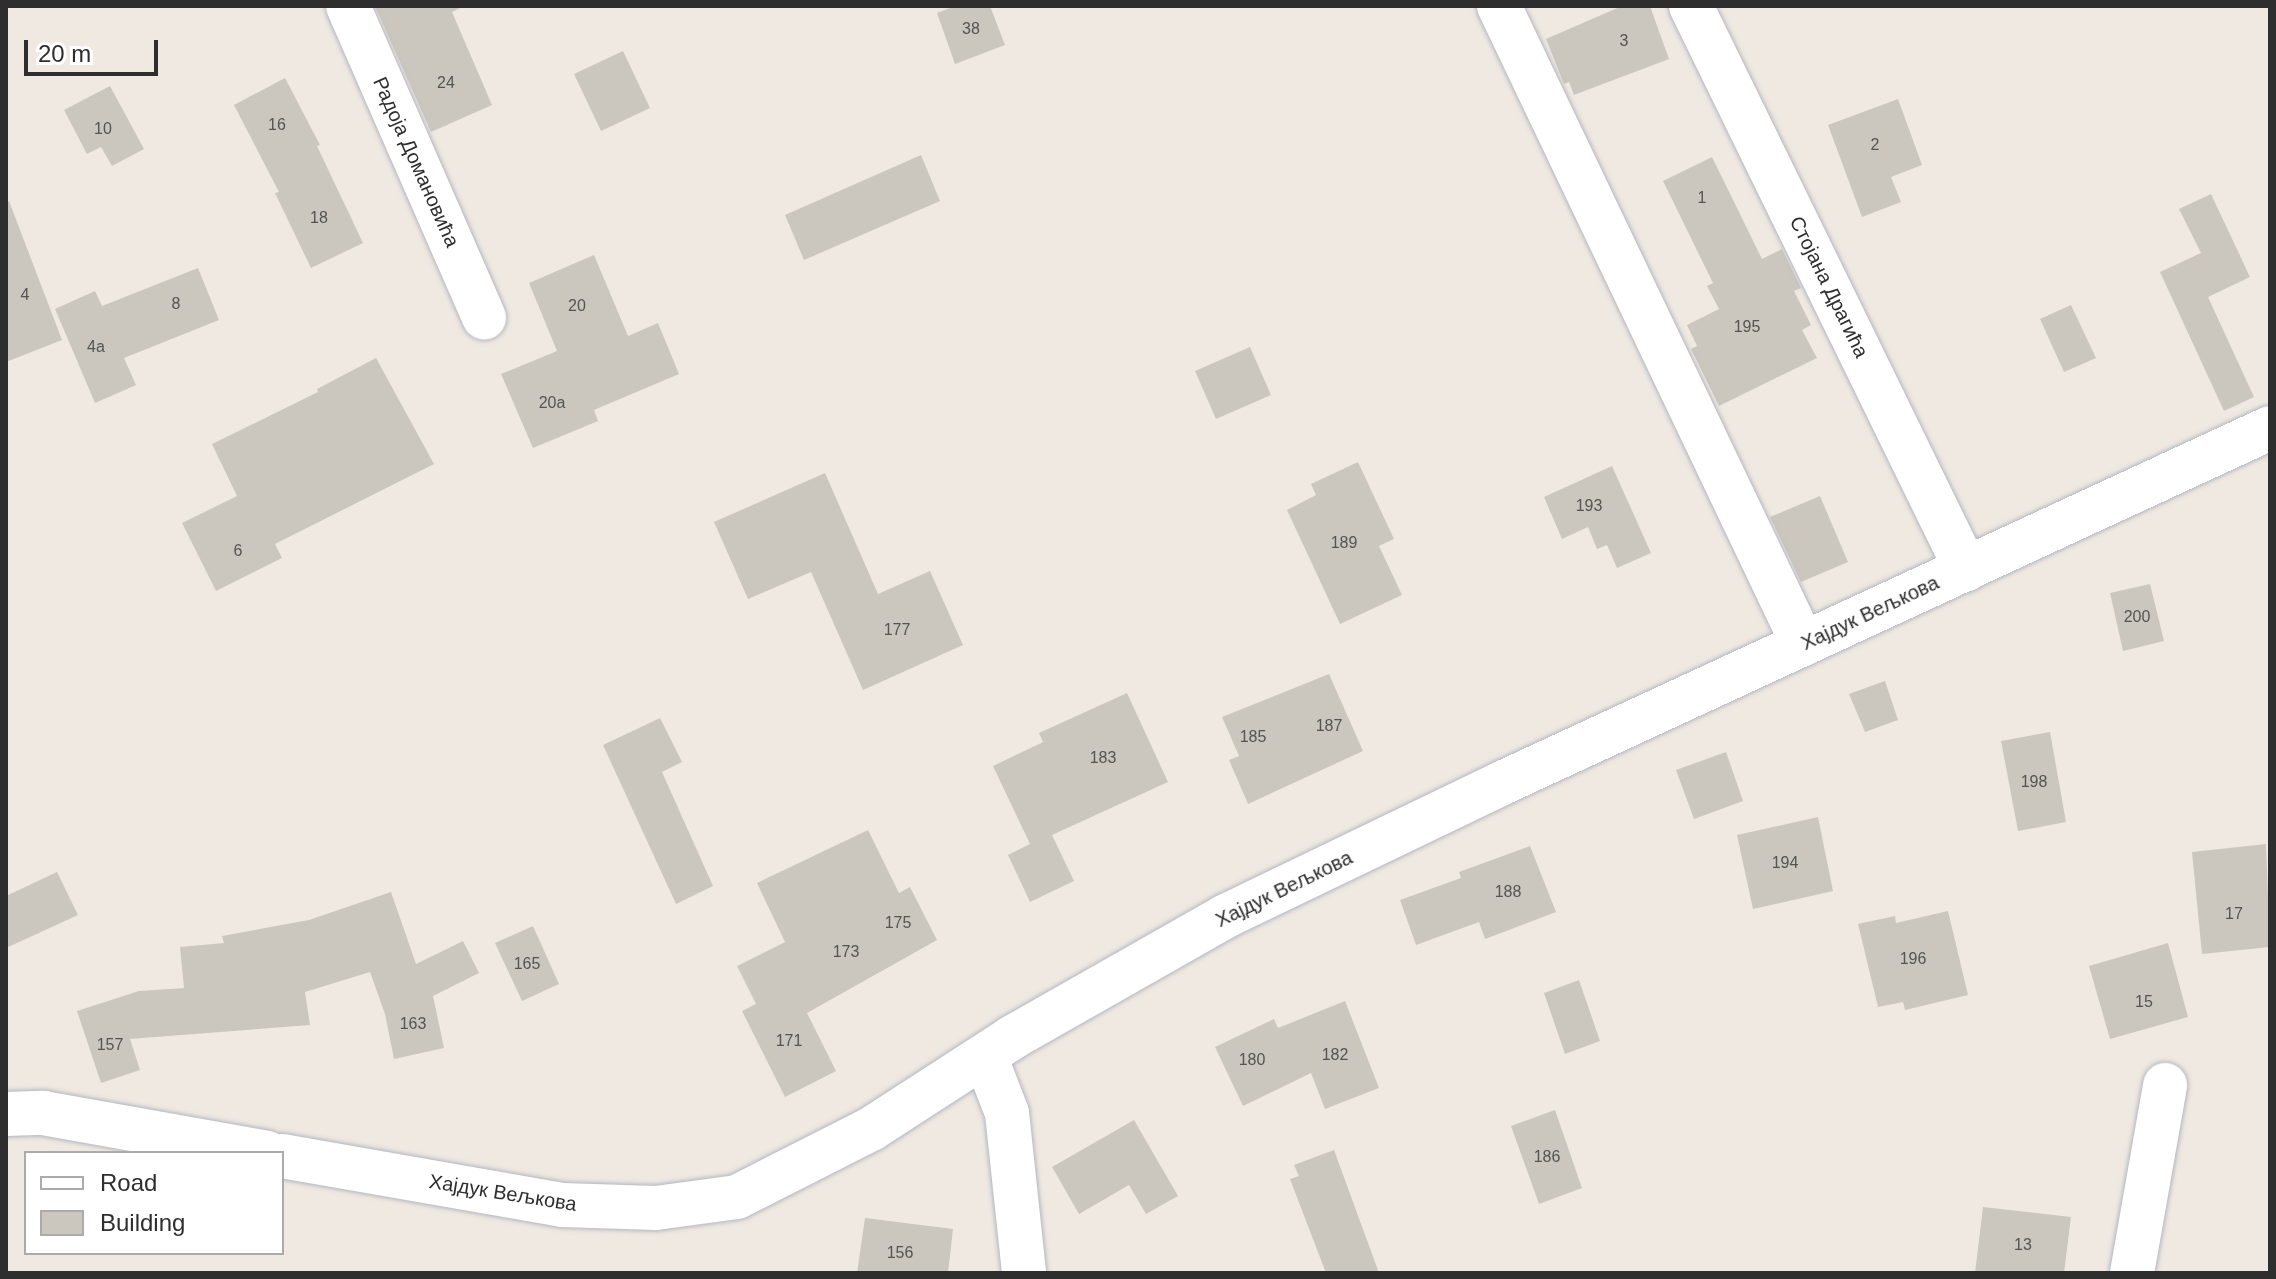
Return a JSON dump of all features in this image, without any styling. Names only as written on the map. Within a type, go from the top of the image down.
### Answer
[{"type":"street","name":"Радоја Домановића","points":[[348,6],[484,318]]},
{"type":"street","points":[[1499,6],[1803,644]]},
{"type":"street","name":"Стојана Драгића","points":[[1691,6],[1966,569]]},
{"type":"street","name":"Хајдук Вељкова","points":[[284,1156],[562,1205],[656,1208],[737,1197],[871,1129],[985,1056],[1226,916],[2270,428]]},
{"type":"street","points":[[985,1056],[1000,1087],[1007,1113],[1024,1273]]},
{"type":"street","points":[[2132,1273],[2165,1085]]},
{"type":"street","points":[[6,1114],[43,1113],[256,1151]]},
{"type":"building","points":[[375,6],[464,6],[452,12],[492,105],[431,132]]},
{"type":"building","points":[[955,6],[990,6],[1005,45],[955,64],[937,13]]},
{"type":"building","points":[[1622,6],[1650,6],[1669,59],[1574,95],[1569,82],[1564,84],[1546,39]]},
{"type":"building","points":[[623,51],[650,108],[601,131],[574,74]]},
{"type":"building","points":[[285,78],[320,145],[317,146],[363,243],[311,268],[275,193],[279,192],[234,105]]},
{"type":"building","points":[[110,86],[144,149],[112,166],[101,147],[87,154],[64,110]]},
{"type":"building","points":[[1898,99],[1922,165],[1891,177],[1901,202],[1862,217],[1828,125]]},
{"type":"building","points":[[921,155],[940,201],[804,260],[785,215]]},
{"type":"building","points":[[1712,157],[1762,259],[1782,249],[1801,288],[1794,291],[1811,325],[1802,330],[1817,358],[1719,406],[1691,349],[1697,346],[1687,325],[1719,309],[1707,286],[1713,283],[1663,181]]},
{"type":"building","points":[[2211,194],[2250,277],[2208,297],[2254,397],[2224,411],[2160,272],[2201,253],[2179,209]]},
{"type":"building","points":[[9,201],[62,340],[6,362],[6,202]]},
{"type":"building","points":[[594,255],[628,336],[658,323],[679,374],[594,410],[598,421],[533,448],[501,374],[557,351],[529,283]]},
{"type":"building","points":[[198,268],[219,320],[124,358],[136,385],[95,403],[55,309],[95,291],[102,306]]},
{"type":"building","points":[[2071,305],[2096,358],[2064,372],[2040,319]]},
{"type":"building","points":[[1250,347],[1271,395],[1216,419],[1195,371]]},
{"type":"building","points":[[376,358],[434,464],[275,544],[282,558],[216,591],[182,523],[237,496],[212,444],[318,392],[317,389]]},
{"type":"building","points":[[1358,462],[1394,539],[1379,546],[1402,595],[1340,624],[1287,510],[1316,495],[1311,484]]},
{"type":"building","points":[[1612,466],[1651,553],[1617,568],[1607,545],[1597,549],[1588,527],[1562,539],[1544,497]]},
{"type":"building","points":[[825,473],[878,594],[930,571],[963,645],[863,690],[811,572],[748,599],[714,522]]},
{"type":"building","points":[[1820,496],[1848,562],[1801,582],[1770,517]]},
{"type":"building","points":[[2150,584],[2164,641],[2123,651],[2110,593]]},
{"type":"building","points":[[1329,674],[1363,751],[1248,804],[1229,760],[1239,756],[1222,717]]},
{"type":"building","points":[[1885,681],[1898,720],[1865,732],[1849,694]]},
{"type":"building","points":[[1127,693],[1168,782],[1052,835],[1074,881],[1030,902],[1008,855],[1030,844],[993,766],[1043,742],[1039,733]]},
{"type":"building","points":[[660,718],[682,762],[662,772],[713,886],[676,904],[603,745]]},
{"type":"building","points":[[2050,732],[2066,822],[2018,831],[2001,741]]},
{"type":"building","points":[[1726,752],[1743,801],[1694,819],[1676,770]]},
{"type":"building","points":[[1818,817],[1833,891],[1753,909],[1737,835]]},
{"type":"building","points":[[868,830],[899,893],[910,887],[937,940],[807,1013],[836,1071],[785,1097],[742,1011],[756,1004],[737,966],[785,942],[757,883]]},
{"type":"building","points":[[2266,844],[2270,947],[2202,954],[2192,852]]},
{"type":"building","points":[[1530,846],[1556,912],[1485,939],[1479,922],[1416,945],[1400,900],[1461,878],[1459,872]]},
{"type":"building","points":[[57,872],[78,915],[6,948],[6,896]]},
{"type":"building","points":[[391,892],[416,964],[463,941],[479,973],[433,996],[444,1048],[394,1059],[385,1014],[370,972],[305,992],[310,1025],[130,1039],[140,1070],[101,1083],[77,1011],[139,991],[184,988],[180,947],[224,943],[222,936],[309,920]]},
{"type":"building","points":[[1948,911],[1968,995],[1905,1010],[1903,1002],[1878,1007],[1858,924],[1895,916],[1896,923]]},
{"type":"building","points":[[533,926],[559,984],[522,1001],[495,943]]},
{"type":"building","points":[[2168,943],[2188,1017],[2110,1039],[2089,966]]},
{"type":"building","points":[[1579,980],[1600,1041],[1565,1054],[1544,993]]},
{"type":"building","points":[[1345,1001],[1379,1088],[1325,1109],[1311,1073],[1243,1106],[1215,1047],[1274,1019],[1278,1028]]},
{"type":"building","points":[[1555,1110],[1582,1188],[1539,1204],[1511,1126]]},
{"type":"building","points":[[1134,1120],[1178,1196],[1146,1214],[1129,1185],[1079,1214],[1052,1167]]},
{"type":"building","points":[[1334,1150],[1379,1273],[1326,1273],[1290,1179],[1299,1176],[1294,1165]]},
{"type":"building","points":[[1983,1207],[2071,1217],[2064,1273],[1975,1273]]},
{"type":"building","points":[[865,1218],[953,1229],[948,1273],[857,1273]]}]
